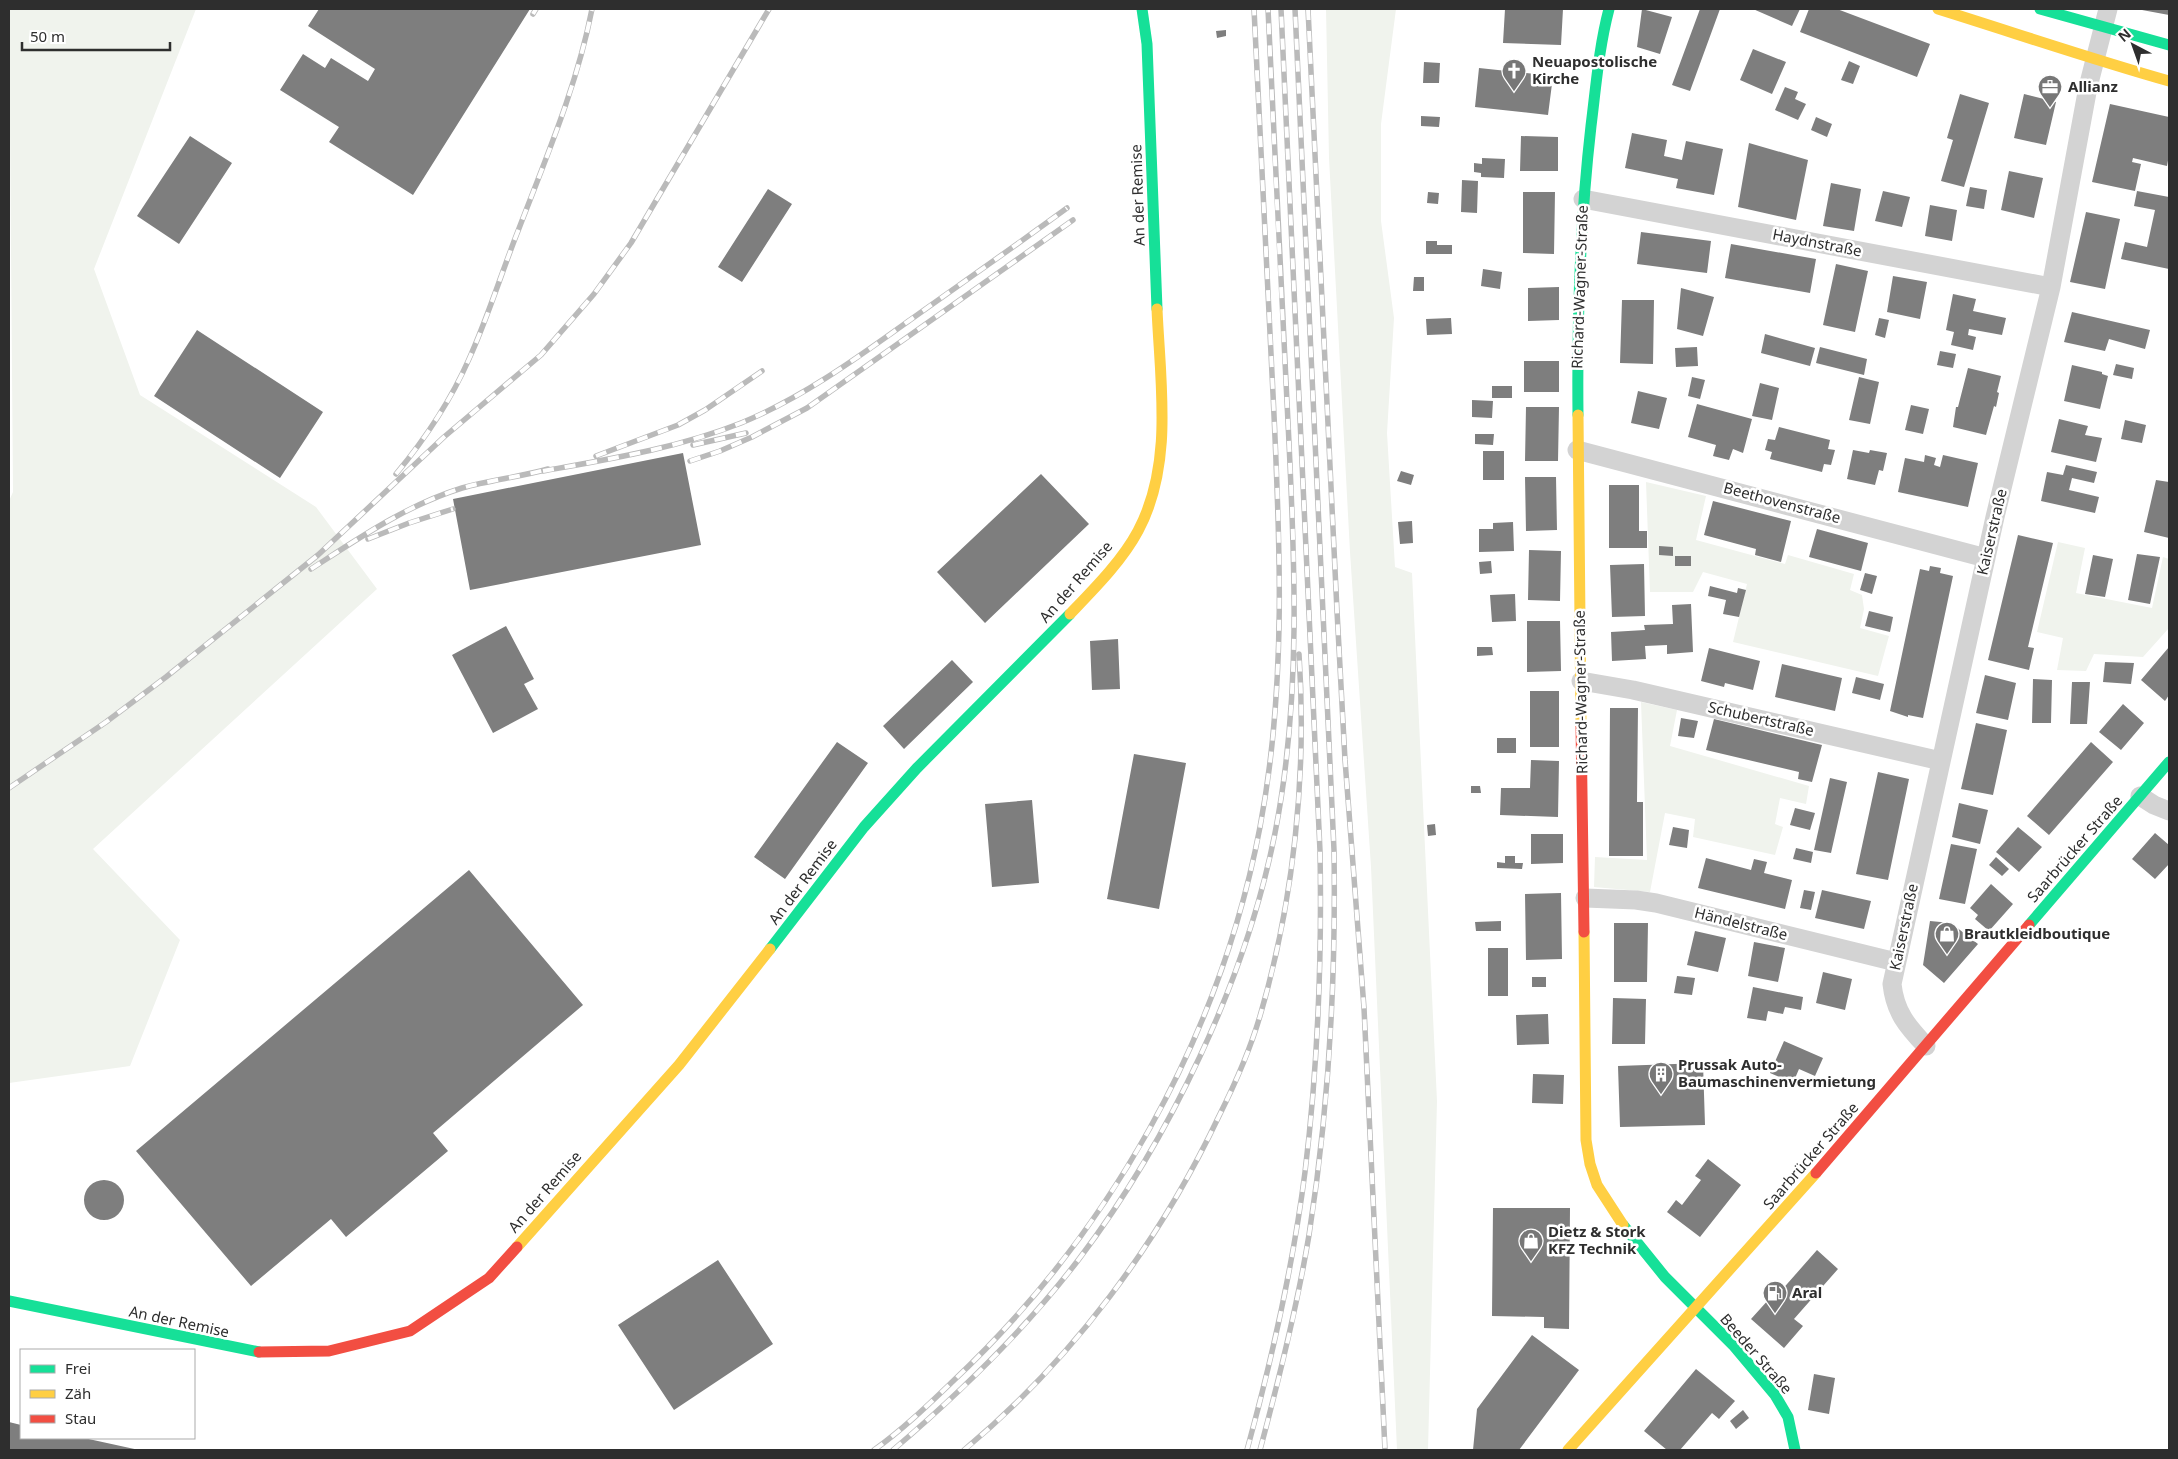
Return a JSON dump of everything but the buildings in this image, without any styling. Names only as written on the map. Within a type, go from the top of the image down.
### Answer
[{"type":"street","name":"An der Remise","points":[[9,1301],[253,1352],[329,1351],[410,1331],[489,1278],[679,1065],[864,827],[917,768],[1078,606],[1118,560],[1138,530],[1151,500],[1160,460],[1162,423],[1147,44],[1142,9]]},
{"type":"street","name":"Richard-Wagner-Straße","points":[[1600,9],[1601,40]]},
{"type":"street","name":"Richard-Wagner-Straße","points":[[1609,9],[1601,40],[1583,199],[1576,350],[1585,898],[1585,1114],[1590,1164],[1597,1185],[1622,1225],[1665,1277],[1696,1309]]},
{"type":"street","points":[[1938,9],[2059,46],[2096,60],[2169,81]]},
{"type":"street","points":[[2040,9],[2169,45]]},
{"type":"street","name":"Kaiserstraße","points":[[1926,1046],[1904,1024],[1893,998],[1892,984],[1986,558],[2051,287],[2088,87],[2108,9]]},
{"type":"street","name":"Haydnstraße","points":[[1583,199],[2051,287]]},
{"type":"street","name":"Beethovenstraße","points":[[1577,450],[1986,558]]},
{"type":"street","name":"Schubertstraße","points":[[1581,681],[1633,690],[1941,761]]},
{"type":"street","name":"Saarbrücker Straße","points":[[1568,1450],[1838,1149],[2169,762]]},
{"type":"street","points":[[2140,796],[2154,805],[2169,810]]},
{"type":"street","name":"Händelstraße","points":[[1585,898],[1636,900],[1656,903],[1896,962]]},
{"type":"street","name":"Beeder Straße","points":[[1696,1309],[1733,1345],[1775,1395],[1788,1417],[1795,1450]]},
{"type":"shaded area","points":[[9,9],[196,9],[94,269],[140,395],[316,507],[377,589],[93,849],[180,940],[130,1066],[9,1083],[9,501],[13,492]]},
{"type":"shaded area","points":[[1326,9],[1396,9],[1381,124],[1381,221],[1394,318],[1387,433],[1395,567],[1412,573],[1437,1101],[1428,1450],[1397,1450],[1371,867],[1350,552],[1329,158]]},
{"type":"shaded area","points":[[1646,482],[1706,496],[1696,540],[1785,564],[1788,555],[1854,574],[1850,590],[1862,595],[1864,609],[1860,628],[1889,636],[1878,676],[1733,642],[1747,584],[1703,572],[1693,592],[1650,592]]},
{"type":"shaded area","points":[[2058,542],[2085,548],[2076,593],[2152,608],[2163,557],[2169,559],[2169,628],[2143,657],[2094,654],[2086,671],[2057,670],[2063,638],[2037,632]]},
{"type":"shaded area","points":[[1641,702],[1677,710],[1670,746],[1809,786],[1806,804],[1780,798],[1775,824],[1783,827],[1775,855],[1693,837],[1695,819],[1665,813],[1650,892],[1594,887],[1595,857],[1647,860]]},
{"type":"railway","points":[[533,14],[536,9]]},
{"type":"railway","points":[[396,474],[446,404],[476,343],[560,122],[586,38],[592,9]]},
{"type":"railway","points":[[9,788],[106,722],[166,677],[318,555],[444,437],[541,355],[594,294],[631,243],[769,9]]},
{"type":"railway","points":[[874,1450],[923,1409],[1008,1326],[1060,1264],[1107,1198],[1149,1129],[1186,1057],[1217,982],[1242,905],[1260,827],[1269,774],[1278,666],[1279,611],[1276,448],[1254,9]]},
{"type":"railway","points":[[893,1450],[967,1383],[1037,1311],[1079,1259],[1112,1213],[1144,1163],[1173,1111],[1200,1056],[1224,1001],[1245,945],[1262,889],[1275,833],[1284,780],[1290,726],[1294,618],[1292,510],[1268,9]]},
{"type":"railway","points":[[1247,1450],[1281,1312],[1300,1207],[1313,1092],[1320,971],[1320,851],[1281,9]]},
{"type":"railway","points":[[1260,1450],[1287,1343],[1309,1235],[1322,1139],[1330,1043],[1334,947],[1334,850],[1295,9]]},
{"type":"railway","points":[[1308,9],[1337,611],[1345,760],[1364,1008],[1385,1450]]},
{"type":"railway","points":[[543,471],[618,457],[693,439],[741,423],[786,402],[849,363],[1067,208]]},
{"type":"railway","points":[[690,461],[720,451],[752,437],[807,408],[1073,220]]},
{"type":"railway","points":[[596,456],[678,425],[705,410],[762,371]]},
{"type":"railway","points":[[693,445],[746,433]]},
{"type":"railway","points":[[311,569],[384,523],[422,503],[473,485],[548,469]]},
{"type":"railway","points":[[368,539],[453,509]]},
{"type":"railway","points":[[964,1450],[1004,1415],[1041,1378],[1110,1297],[1169,1209],[1195,1163],[1242,1067],[1256,1029],[1272,972],[1289,882],[1299,791],[1301,745],[1299,654]]},
{"type":"traffic: fast","points":[[1142,9],[1147,44],[1157,309]]},
{"type":"traffic: fast","points":[[1578,415],[1578,342],[1584,198],[1598,67],[1609,9]]},
{"type":"traffic: fast","points":[[2040,9],[2169,45]]},
{"type":"traffic: fast","points":[[770,949],[864,827],[917,768],[1070,614]]},
{"type":"traffic: fast","points":[[2029,925],[2169,762]]},
{"type":"traffic: fast","points":[[1623,1225],[1665,1277],[1733,1345],[1775,1395],[1788,1417],[1795,1450]]},
{"type":"traffic: fast","points":[[9,1301],[259,1352]]},
{"type":"traffic: slow","points":[[1938,9],[2169,81]]},
{"type":"traffic: slow","points":[[1070,614],[1124,553],[1138,531],[1149,505],[1157,478],[1162,422],[1157,309]]},
{"type":"traffic: slow","points":[[1578,415],[1581,725]]},
{"type":"traffic: slow","points":[[1584,932],[1586,1140],[1590,1164],[1597,1185],[1623,1225]]},
{"type":"traffic: slow","points":[[517,1247],[679,1065],[770,949]]},
{"type":"traffic: slow","points":[[1568,1450],[1816,1173]]},
{"type":"traffic: jam","points":[[1581,725],[1584,932]]},
{"type":"traffic: jam","points":[[1816,1173],[2029,925]]},
{"type":"traffic: jam","points":[[259,1352],[329,1351],[410,1331],[489,1278],[517,1247]]},
{"type":"place","name":"Neuapostolische Kirche","points":[[1514,92]]},
{"type":"place","name":"Allianz","points":[[2050,108]]},
{"type":"place","name":"Brautkleidboutique","points":[[1947,955]]},
{"type":"place","name":"Prussak Auto- Baumaschinenvermietung","points":[[1661,1095]]},
{"type":"place","name":"Dietz & Stork KFZ Technik","points":[[1531,1262]]},
{"type":"place","name":"Aral","points":[[1775,1314]]}]
